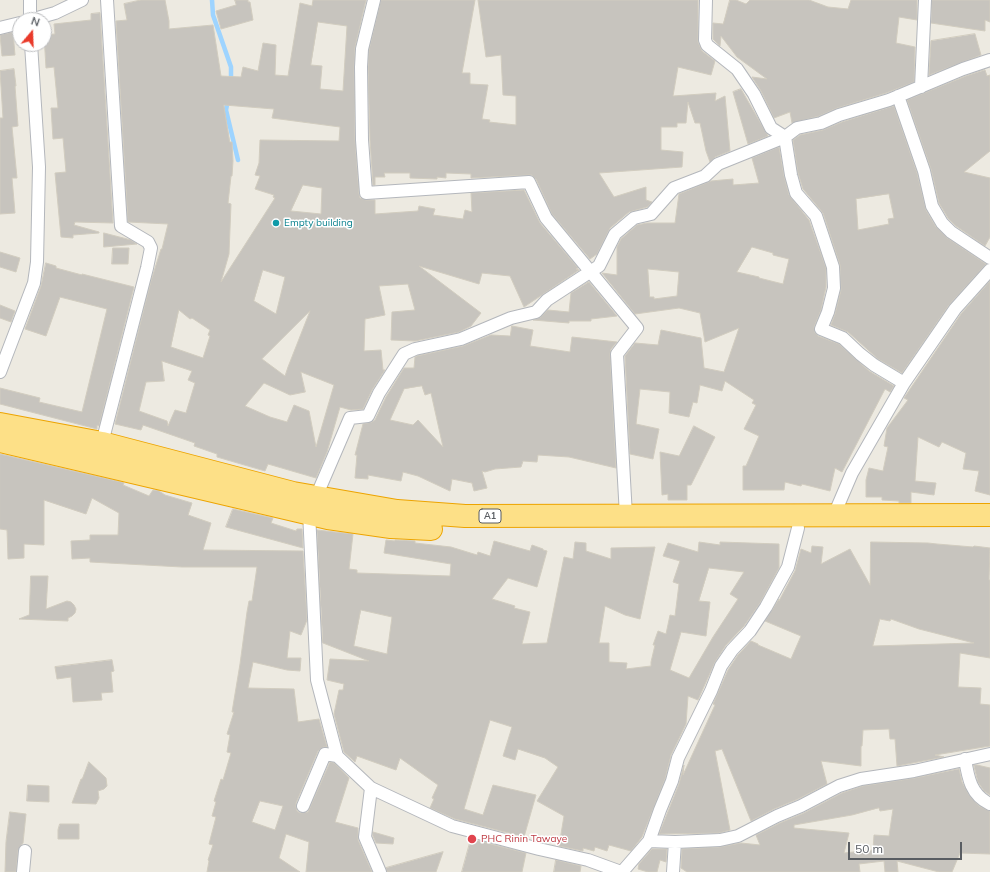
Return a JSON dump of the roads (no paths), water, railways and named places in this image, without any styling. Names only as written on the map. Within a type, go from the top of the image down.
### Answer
[{"type":"highway","name":"A1","points":[[0,424],[102,443],[293,493],[312,505],[328,518],[391,526],[487,531],[798,528],[990,530]]},
{"type":"highway","name":"A1","points":[[0,441],[276,506],[312,505],[432,515],[465,516],[990,515]]},
{"type":"street","points":[[30,0],[30,12]]},
{"type":"street","points":[[52,14],[82,0]]},
{"type":"street","points":[[102,443],[151,248],[148,242],[120,226],[107,0]]},
{"type":"street","points":[[374,0],[362,49],[361,66],[362,140],[366,193],[529,182],[546,218],[637,328],[617,354],[626,516]]},
{"type":"street","points":[[706,0],[705,40],[707,45],[737,69],[754,94],[771,128],[785,137],[791,175],[796,193],[816,216],[834,267],[834,288],[828,312],[821,329],[843,338],[874,365],[904,382]]},
{"type":"street","points":[[921,87],[925,0]]},
{"type":"street","points":[[0,28],[12,24]]},
{"type":"street","points":[[0,372],[34,283],[37,262],[39,167],[32,52]]},
{"type":"street","points":[[798,528],[788,567],[766,607],[750,631],[732,650],[721,666],[678,758],[672,781],[649,841],[622,872],[588,860],[539,849],[452,826],[371,788],[337,756],[317,680],[312,505],[350,418],[368,416],[379,393],[404,354],[421,348],[461,339],[511,318],[536,312],[547,300],[599,266],[615,234],[634,218],[651,214],[674,188],[705,176],[718,164],[785,137],[802,126],[821,123],[838,115],[889,100],[962,69],[990,60]]},
{"type":"street","points":[[898,96],[924,171],[932,206],[942,223],[951,232],[990,258]]},
{"type":"street","points":[[834,515],[852,473],[904,382],[955,309],[990,270]]},
{"type":"street","points":[[303,806],[325,754],[337,756]]},
{"type":"street","points":[[649,841],[675,842],[720,840],[738,836],[839,786],[861,779],[914,771],[990,754]]},
{"type":"street","points":[[965,759],[969,781],[973,790],[977,796],[990,804]]},
{"type":"street","points":[[371,788],[365,837],[380,872]]},
{"type":"street","points":[[673,872],[675,842]]},
{"type":"street","points":[[23,872],[25,851]]},
{"type":"waterway","points":[[212,0],[213,15],[231,67],[231,82]]},
{"type":"waterway","points":[[228,99],[226,110],[238,160]]},
{"type":"place","name":"Empty building","points":[[276,223]]},
{"type":"place","name":"PHC Rinin Tawaye","points":[[472,839]]}]
